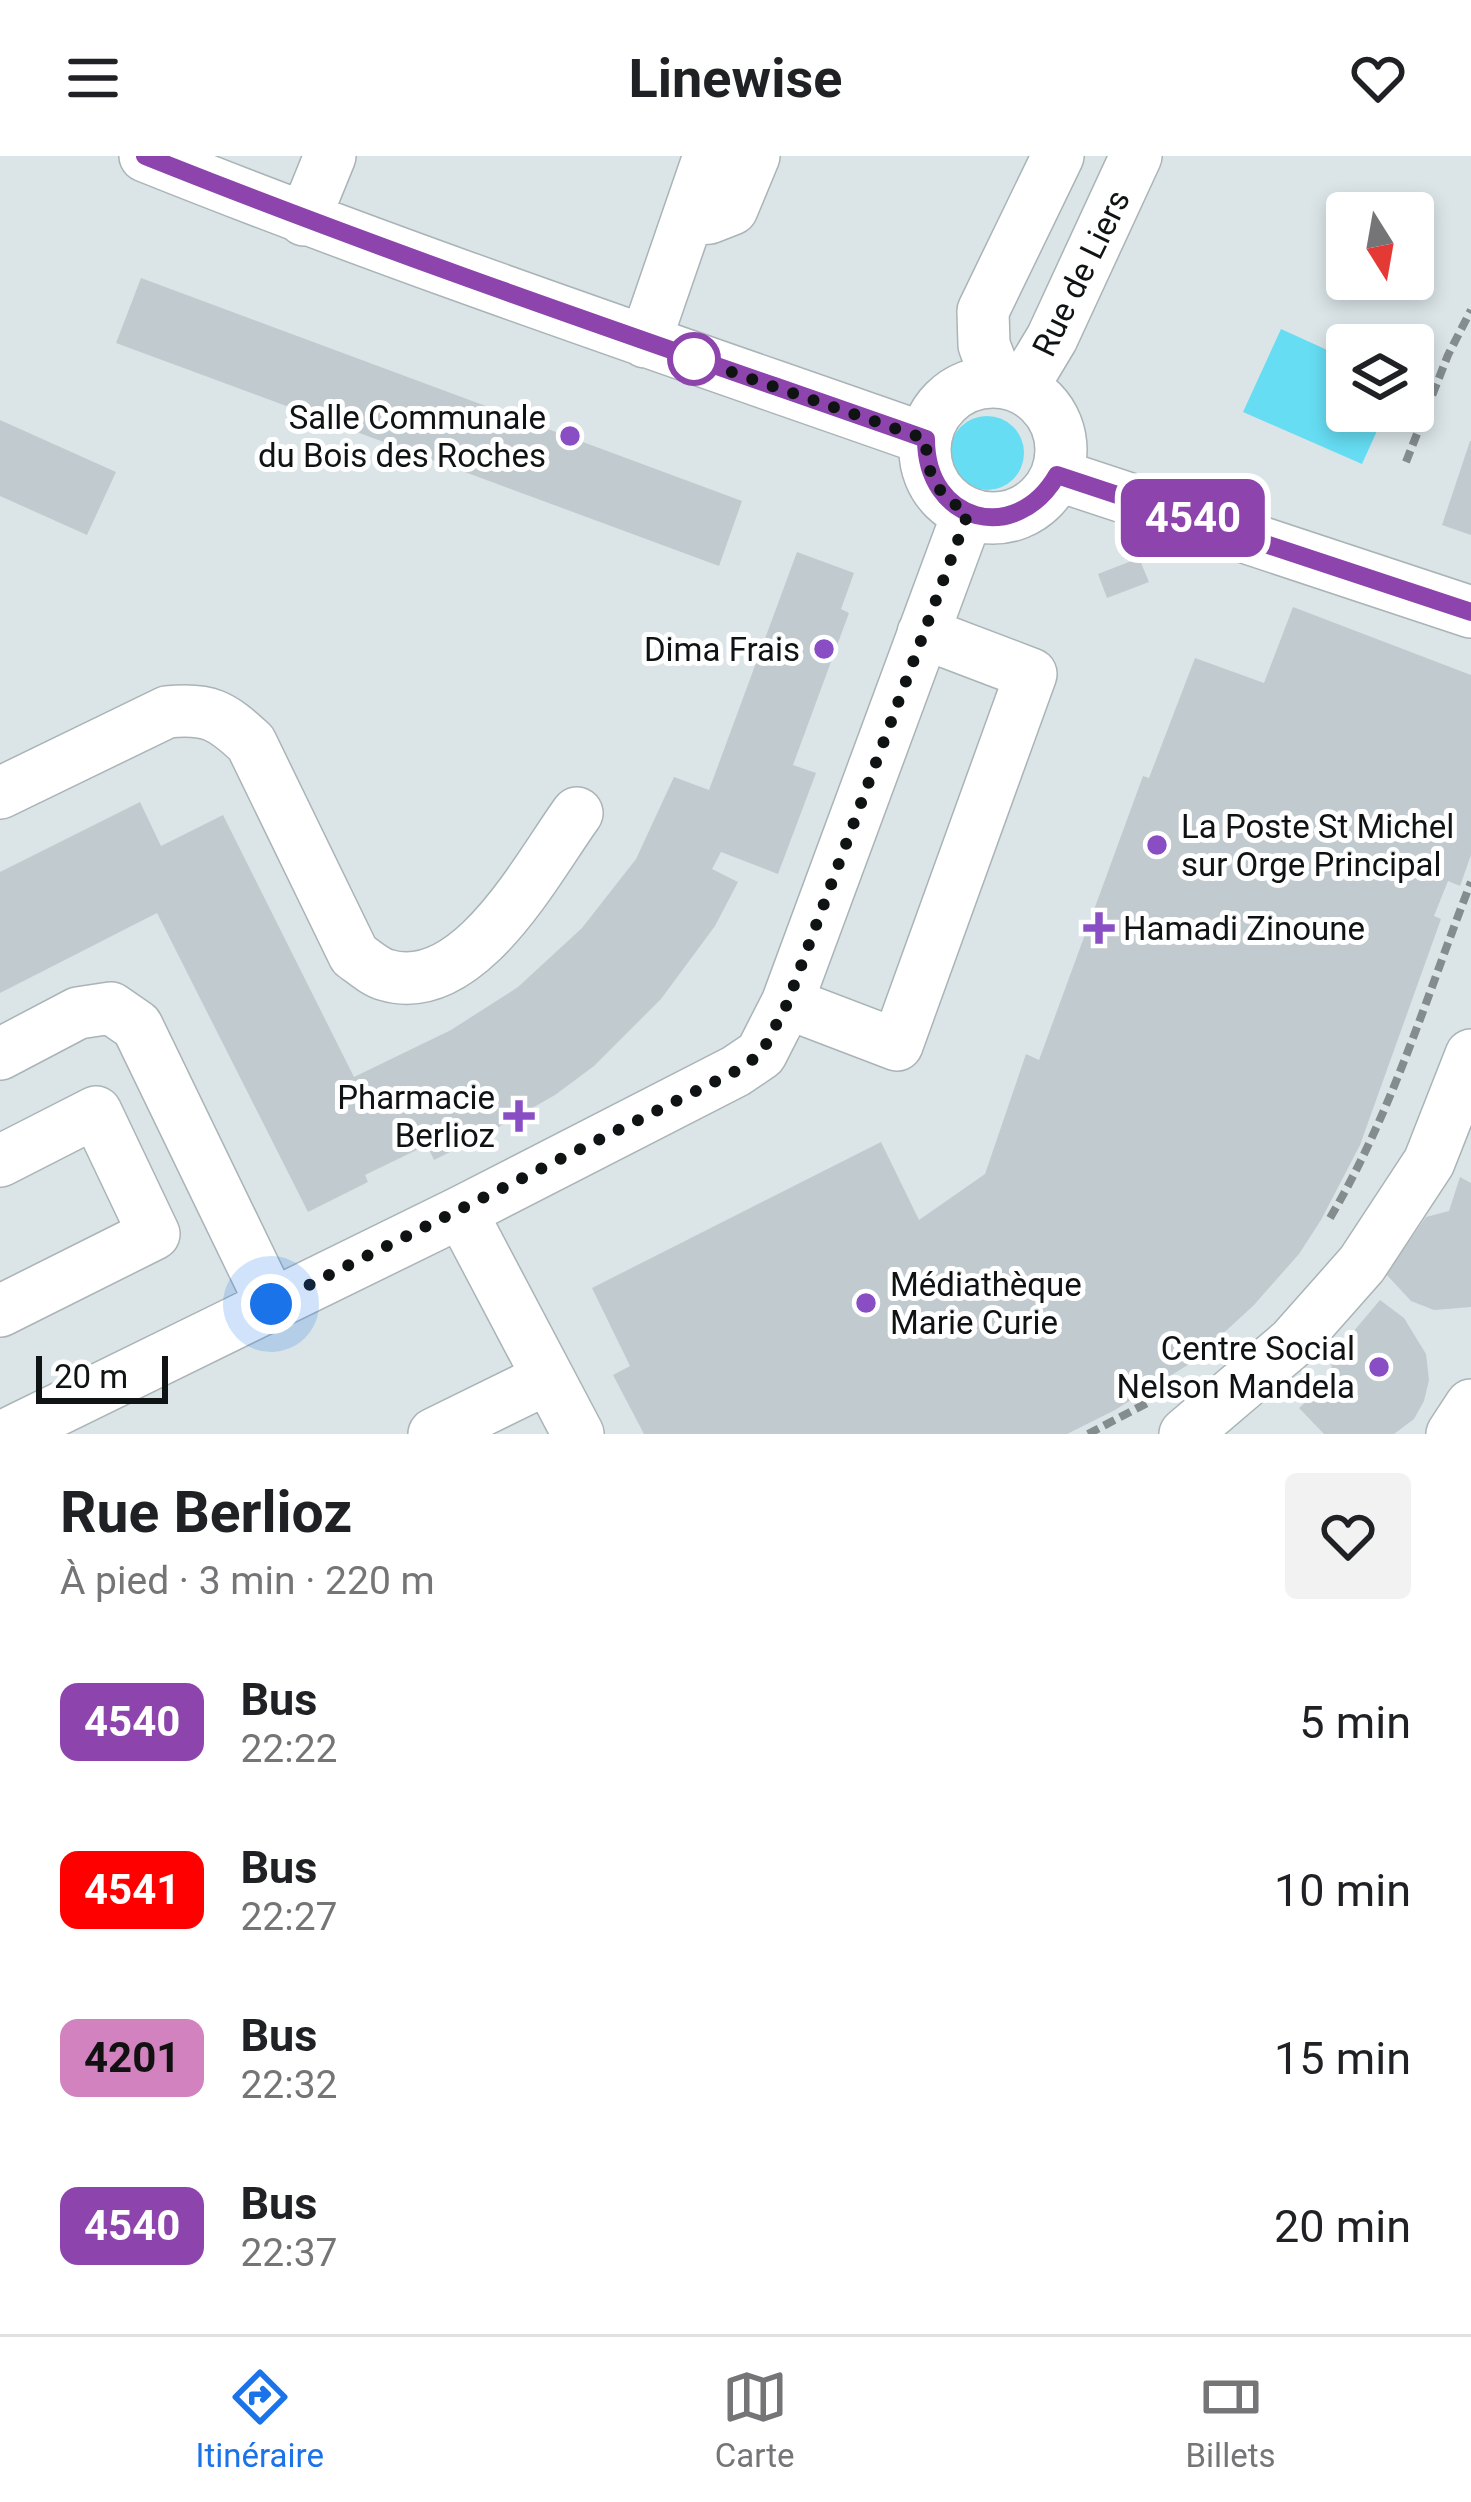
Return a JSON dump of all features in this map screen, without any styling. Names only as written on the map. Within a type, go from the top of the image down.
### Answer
[{"type":"street","points":[[145,156],[304,220],[926,439]]},
{"type":"street","points":[[304,220],[331,156]]},
{"type":"street","points":[[644,342],[709,156]]},
{"type":"street","points":[[687,220],[732,209],[754,156]]},
{"type":"street","points":[[1010,385],[973,385],[951,396],[934,415],[926,439],[933,484],[968,513],[1011,516],[1030,508],[1057,475],[1062,450],[1057,424],[1043,403],[1010,385],[984,345],[983,311],[1058,156]]},
{"type":"street","name":"Rue de Liers","points":[[1010,385],[1052,338],[1136,156]]},
{"type":"street","points":[[1057,475],[1471,612]]},
{"type":"street","points":[[30,1429],[736,1071],[761,1054],[787,1004],[968,513]]},
{"type":"street","points":[[787,1004],[897,1045],[1031,674],[922,633]]},
{"type":"street","points":[[0,793],[167,712],[197,710],[225,719],[251,743],[354,955],[382,975],[412,980],[450,966],[484,942],[577,813]]},
{"type":"street","points":[[0,1054],[78,1013],[111,1008],[137,1026],[271,1304]]},
{"type":"street","points":[[1172,1414],[1237,1394],[1293,1342],[1362,1264],[1430,1162],[1471,1055]]},
{"type":"street","points":[[0,1162],[96,1112],[154,1234],[0,1311]]},
{"type":"street","points":[[461,1212],[578,1434]]},
{"type":"street","points":[[434,1434],[548,1378]]},
{"type":"street","points":[[1452,1434],[1471,1405]]},
{"type":"path","points":[[1406,462],[1471,310]]},
{"type":"path","points":[[1322,1233],[1357,1172],[1392,1091],[1471,882]]},
{"type":"path","points":[[1088,1434],[1172,1414]]},
{"type":"shaded area","points":[[1281,329],[1326,349],[1326,432],[1376,432],[1362,464],[1243,412]]},
{"type":"shaded area","points":[[987,416],[1013,427],[1024,453],[1013,479],[987,490],[961,479],[950,453],[961,427]]},
{"type":"building","points":[[141,278],[742,501],[719,566],[116,343]]},
{"type":"building","points":[[0,420],[116,472],[87,535],[0,496]]},
{"type":"building","points":[[1471,441],[1471,535],[1442,525]]},
{"type":"building","points":[[797,552],[854,573],[841,609],[849,613],[793,765],[816,773],[778,874],[721,852],[712,869],[738,882],[715,926],[661,999],[594,1066],[555,1095],[488,1133],[434,1160],[427,1145],[365,1175],[368,1182],[308,1212],[157,913],[0,993],[0,872],[140,802],[161,846],[223,815],[354,1077],[451,1030],[518,987],[582,928],[636,859],[674,777],[709,790]]},
{"type":"building","points":[[1139,558],[1149,582],[1107,598],[1098,574]]},
{"type":"building","points":[[1293,607],[1471,675],[1471,855],[1460,886],[1448,881],[1434,916],[1441,919],[1360,1145],[1299,1254],[1254,1305],[1191,1363],[1067,1434],[644,1434],[613,1375],[630,1366],[592,1288],[881,1142],[919,1220],[985,1174],[1026,1054],[1039,1060],[1143,776],[1149,778],[1195,658],[1264,683]]},
{"type":"building","points":[[1460,1177],[1471,1183],[1471,1307],[1434,1310],[1411,1301],[1386,1274],[1426,1217],[1449,1211]]},
{"type":"building","name":"Centre Social Nelson Mandela","points":[[1380,1300],[1404,1318],[1426,1354],[1429,1380],[1424,1401],[1414,1419],[1394,1434],[1324,1434],[1299,1408],[1331,1380],[1332,1357]]},
{"type":"bus line","name":"4540","points":[[145,156],[543,308],[926,439],[933,484],[968,513],[1011,516],[1030,508],[1057,475],[1471,612]]},
{"type":"place","name":"Salle Communale du Bois des Roches","points":[[570,436]]},
{"type":"place","name":"Dima Frais","points":[[824,649]]},
{"type":"place","name":"La Poste St Michel sur Orge Principal","points":[[1157,845]]},
{"type":"place","name":"Hamadi Zinoune","points":[[1099,928]]},
{"type":"place","name":"Pharmacie Berlioz","points":[[519,1116]]},
{"type":"place","name":"Médiathèque Marie Curie","points":[[866,1303]]},
{"type":"place","name":"Centre Social Nelson Mandela","points":[[1379,1367]]},
{"type":"route","points":[[271,1304],[736,1071],[761,1054],[787,1004],[968,513],[933,484],[926,439],[685,356],[694,359]]}]
